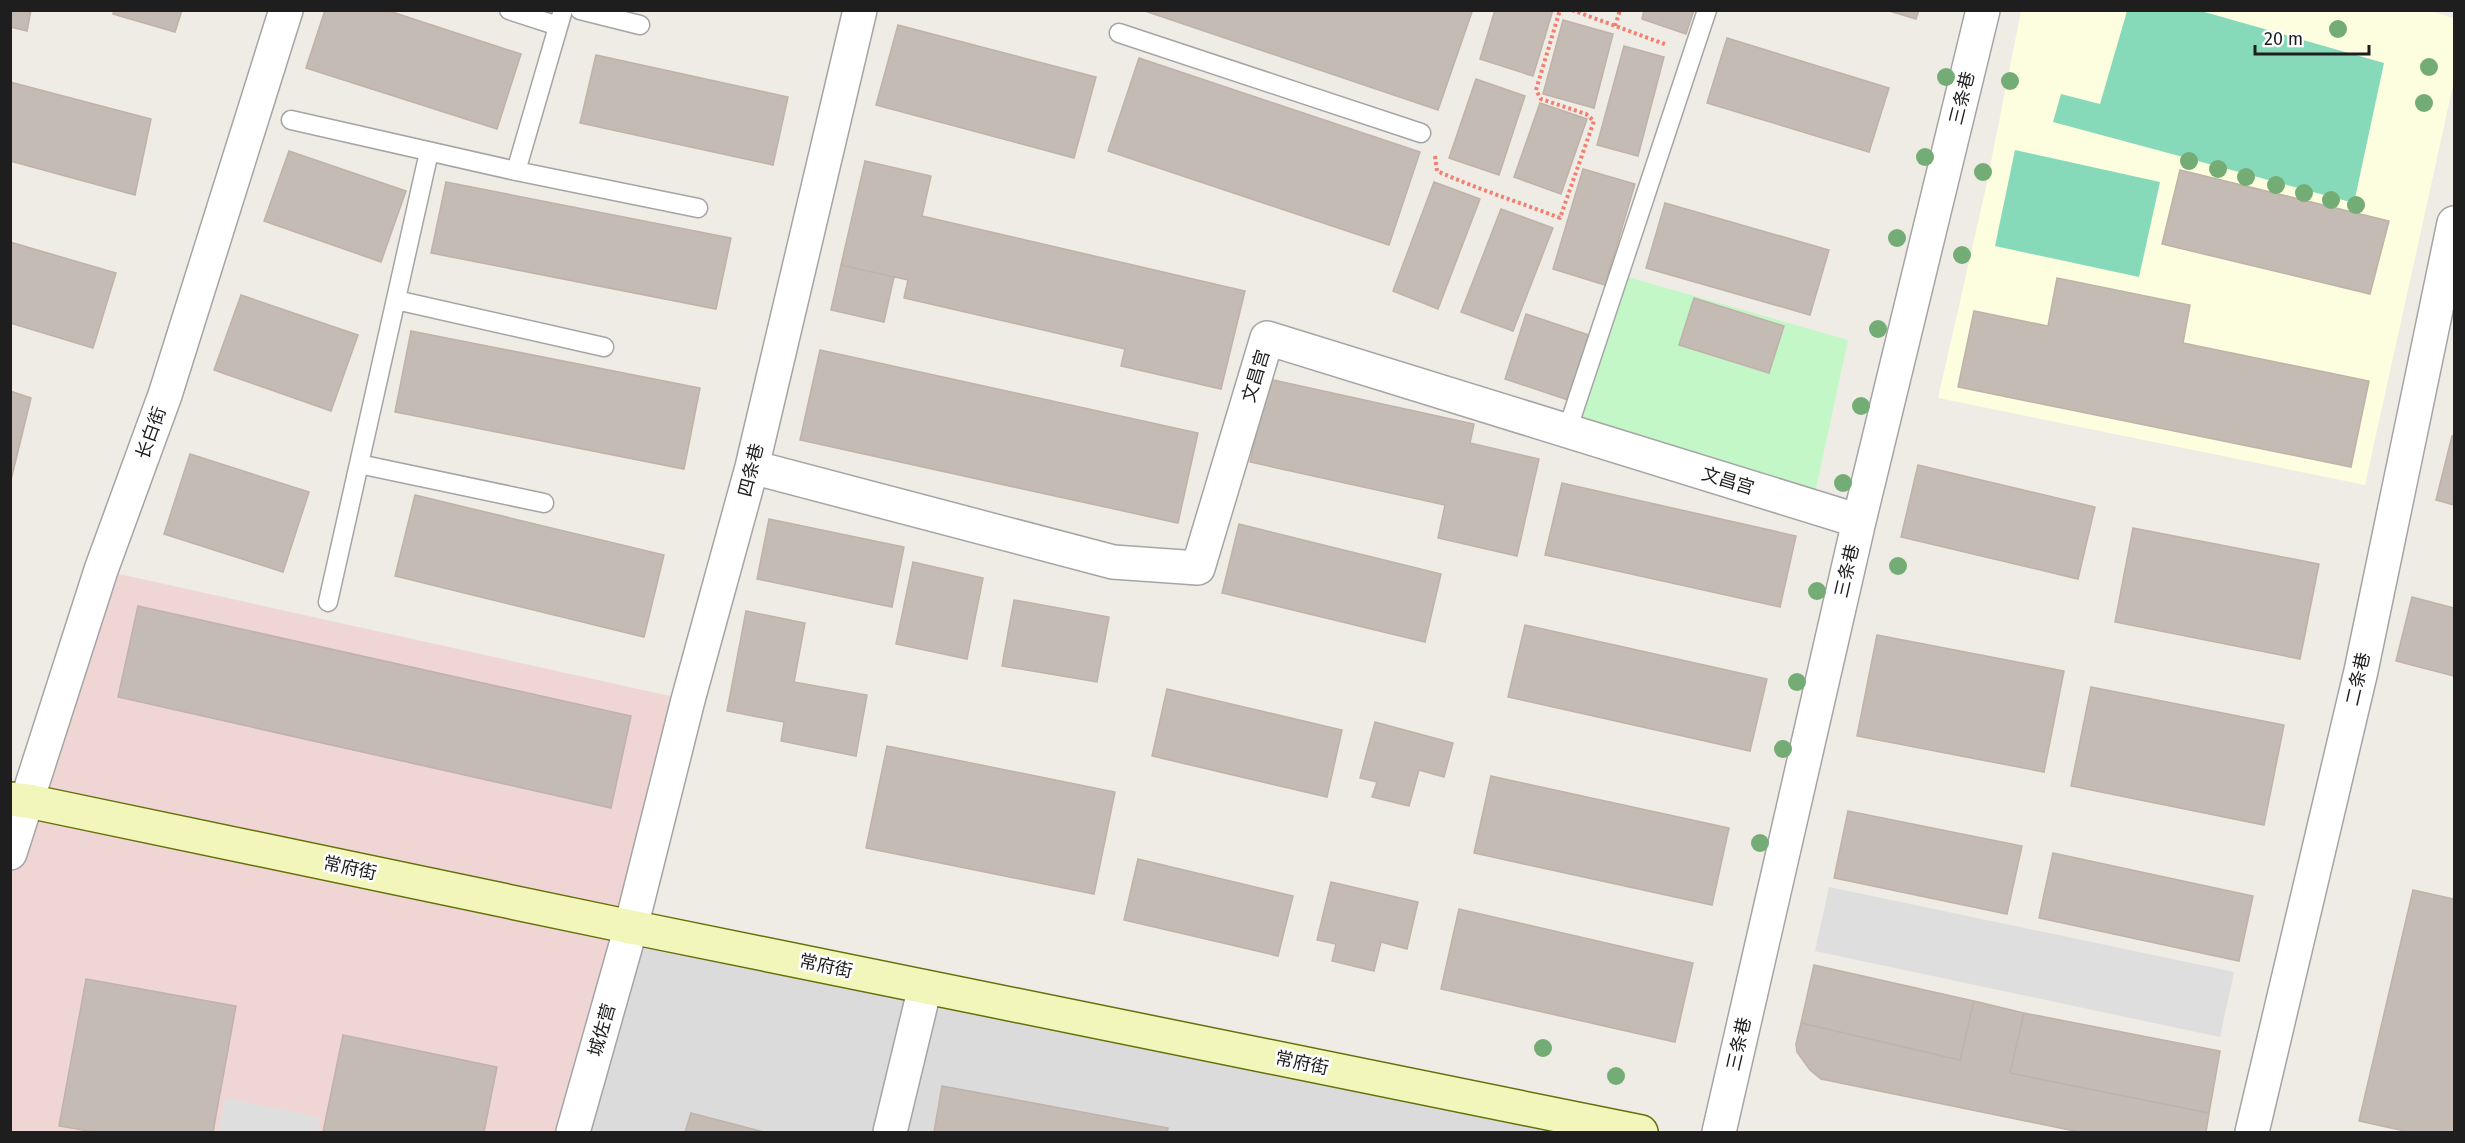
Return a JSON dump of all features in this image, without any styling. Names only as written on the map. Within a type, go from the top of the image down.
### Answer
[{"type":"main road","name":"常府街","points":[[19,800],[1641,1132]]},
{"type":"street","name":"长白街","points":[[10,853],[19,800],[165,395],[286,10]]},
{"type":"street","name":"四条巷","points":[[631,927],[688,700],[752,467],[860,10]]},
{"type":"street","name":"三条巷","points":[[1719,1132],[1859,521],[1983,10]]},
{"type":"street","name":"二条巷","points":[[2252,1132],[2361,671],[2454,222]]},
{"type":"street","name":"文昌宫","points":[[752,467],[1113,562],[1198,568],[1267,338],[1859,521]]},
{"type":"street","name":"城佐营","points":[[573,1132],[631,927]]},
{"type":"street","points":[[890,1132],[925,987]]},
{"type":"lane","points":[[509,10],[561,18],[516,171]]},
{"type":"lane","points":[[580,10],[640,25]]},
{"type":"lane","points":[[1567,431],[1707,10]]},
{"type":"lane","points":[[1119,33],[1421,133]]},
{"type":"lane","points":[[291,120],[516,171],[698,208]]},
{"type":"lane","points":[[328,602],[429,152]]},
{"type":"lane","points":[[396,300],[604,346]]},
{"type":"lane","points":[[359,464],[544,503]]},
{"type":"path","points":[[1421,133],[1434,152],[1437,171],[1465,184],[1503,195],[1560,218],[1594,121],[1587,114],[1541,99],[1536,90],[1560,10]]},
{"type":"path","points":[[1572,10],[1693,54]]},
{"type":"path","points":[[1615,26],[1620,10]]},
{"type":"shaded area","points":[[2427,10],[2454,18],[2454,81],[2365,485],[1938,398],[1986,187],[2021,11]]},
{"type":"shaded area","points":[[101,570],[688,700],[573,1132],[11,1132],[11,853]]},
{"type":"shaded area","points":[[1829,887],[2234,972],[2220,1037],[1815,951]]},
{"type":"shaded area","points":[[631,927],[1641,1132],[11,1132]]},
{"type":"shaded area","points":[[226,1098],[321,1118],[317,1132],[218,1132]]},
{"type":"green space","points":[[2127,11],[2201,11],[2384,63],[2354,203],[2053,122],[2061,94],[2100,104]]},
{"type":"green space","points":[[2015,150],[2160,182],[2139,277],[1995,246]]},
{"type":"green space","points":[[1624,276],[1848,340],[1815,493],[1579,423]]},
{"type":"building","points":[[10,10],[31,10],[27,31],[10,27]]},
{"type":"building","points":[[114,10],[182,10],[175,32],[113,14]]},
{"type":"building","points":[[325,10],[386,10],[521,54],[497,129],[306,68]]},
{"type":"building","points":[[1467,10],[1472,12],[1438,110],[1145,11]]},
{"type":"building","points":[[1495,10],[1553,10],[1533,76],[1480,59]]},
{"type":"building","points":[[1644,10],[1694,10],[1686,34],[1642,19]]},
{"type":"building","points":[[1886,10],[1919,10],[1916,19]]},
{"type":"building","points":[[1563,20],[1613,34],[1594,108],[1543,94]]},
{"type":"building","points":[[898,25],[1096,77],[1074,158],[876,105]]},
{"type":"building","points":[[1727,38],[1889,88],[1869,152],[1707,103]]},
{"type":"building","points":[[1624,46],[1664,57],[1638,156],[1597,145]]},
{"type":"building","points":[[596,55],[788,97],[773,165],[580,123]]},
{"type":"building","points":[[1139,58],[1420,152],[1389,245],[1108,151]]},
{"type":"building","points":[[1476,79],[1525,96],[1499,175],[1449,158]]},
{"type":"building","points":[[10,82],[151,119],[135,195],[10,161]]},
{"type":"building","points":[[1540,103],[1587,119],[1561,194],[1514,177]]},
{"type":"building","points":[[289,151],[406,191],[381,262],[264,221]]},
{"type":"building","points":[[865,161],[931,176],[922,216],[1245,291],[1221,389],[1121,366],[1125,349],[904,298],[908,280],[841,265]]},
{"type":"building","points":[[1583,169],[1635,184],[1605,285],[1553,269]]},
{"type":"building","points":[[2180,170],[2389,221],[2370,294],[2162,244]]},
{"type":"building","points":[[446,182],[731,238],[716,309],[431,253]]},
{"type":"building","points":[[1434,182],[1480,199],[1438,309],[1393,291]]},
{"type":"building","points":[[1665,203],[1829,250],[1810,315],[1646,268]]},
{"type":"building","points":[[1501,209],[1553,228],[1513,331],[1461,312]]},
{"type":"building","points":[[10,242],[116,273],[93,348],[10,323]]},
{"type":"building","points":[[841,265],[894,277],[884,322],[831,310]]},
{"type":"building","points":[[2057,278],[2190,305],[2183,343],[2369,381],[2351,467],[1958,387],[1974,311],[2048,326]]},
{"type":"building","points":[[241,295],[358,335],[331,411],[214,370]]},
{"type":"building","points":[[1694,298],[1784,326],[1769,373],[1679,345]]},
{"type":"building","points":[[1526,314],[1589,335],[1568,400],[1505,379]]},
{"type":"building","points":[[411,331],[700,388],[684,469],[395,412]]},
{"type":"building","points":[[820,350],[1198,433],[1178,523],[800,440]]},
{"type":"building","points":[[1269,379],[1474,424],[1470,443],[1539,459],[1517,556],[1438,538],[1445,505],[1250,462]]},
{"type":"building","points":[[10,391],[31,398],[10,484]]},
{"type":"building","points":[[2452,436],[2454,437],[2454,505],[2436,500]]},
{"type":"building","points":[[190,454],[309,492],[283,572],[164,534]]},
{"type":"building","points":[[1918,465],[2095,507],[2078,579],[1901,537]]},
{"type":"building","points":[[1562,483],[1796,536],[1780,607],[1545,555]]},
{"type":"building","points":[[415,495],[664,555],[644,637],[395,576]]},
{"type":"building","points":[[769,519],[904,547],[892,607],[757,579]]},
{"type":"building","points":[[1239,524],[1441,574],[1425,642],[1222,593]]},
{"type":"building","points":[[2133,528],[2319,564],[2300,659],[2115,622]]},
{"type":"building","points":[[913,562],[983,578],[967,659],[896,644]]},
{"type":"building","points":[[2412,597],[2454,608],[2454,676],[2396,661]]},
{"type":"building","points":[[1014,600],[1109,617],[1097,682],[1002,666]]},
{"type":"building","points":[[138,606],[631,716],[611,808],[118,697]]},
{"type":"building","points":[[746,611],[805,623],[794,682],[867,695],[856,756],[781,741],[784,722],[727,711]]},
{"type":"building","points":[[1525,625],[1767,679],[1750,751],[1508,697]]},
{"type":"building","points":[[1877,635],[2064,671],[2044,772],[1857,736]]},
{"type":"building","points":[[2091,687],[2284,725],[2264,825],[2071,786]]},
{"type":"building","points":[[1167,689],[1342,730],[1327,797],[1152,756]]},
{"type":"building","points":[[1375,722],[1453,743],[1444,777],[1419,770],[1409,806],[1372,797],[1377,782],[1360,778]]},
{"type":"building","points":[[887,746],[1115,792],[1094,894],[866,848]]},
{"type":"building","points":[[1491,776],[1729,828],[1712,905],[1474,853]]},
{"type":"building","points":[[1848,811],[2022,846],[2007,914],[1834,878]]},
{"type":"building","points":[[2053,853],[2253,896],[2239,961],[2039,918]]},
{"type":"building","points":[[1138,859],[1293,896],[1278,956],[1124,920]]},
{"type":"building","points":[[1331,882],[1418,902],[1407,949],[1381,942],[1374,971],[1332,961],[1336,944],[1317,940]]},
{"type":"building","points":[[2413,890],[2454,899],[2454,1132],[2409,1132],[2359,1121]]},
{"type":"building","points":[[1459,909],[1693,963],[1675,1042],[1441,989]]},
{"type":"building","points":[[1814,965],[1974,1001],[1960,1060],[1801,1023]]},
{"type":"building","points":[[86,979],[236,1006],[213,1132],[94,1132],[59,1126]]},
{"type":"building","points":[[1974,1001],[2024,1013],[2010,1073],[2209,1113],[2206,1132],[2079,1132],[1821,1079],[1810,1070],[1797,1052],[1796,1044],[1801,1023],[1960,1060]]},
{"type":"building","points":[[2024,1013],[2220,1051],[2209,1113],[2010,1073]]},
{"type":"building","points":[[343,1035],[497,1067],[484,1132],[323,1132]]},
{"type":"building","points":[[942,1086],[1168,1128],[1167,1132],[934,1132]]},
{"type":"building","points":[[691,1113],[764,1132],[685,1132]]}]
